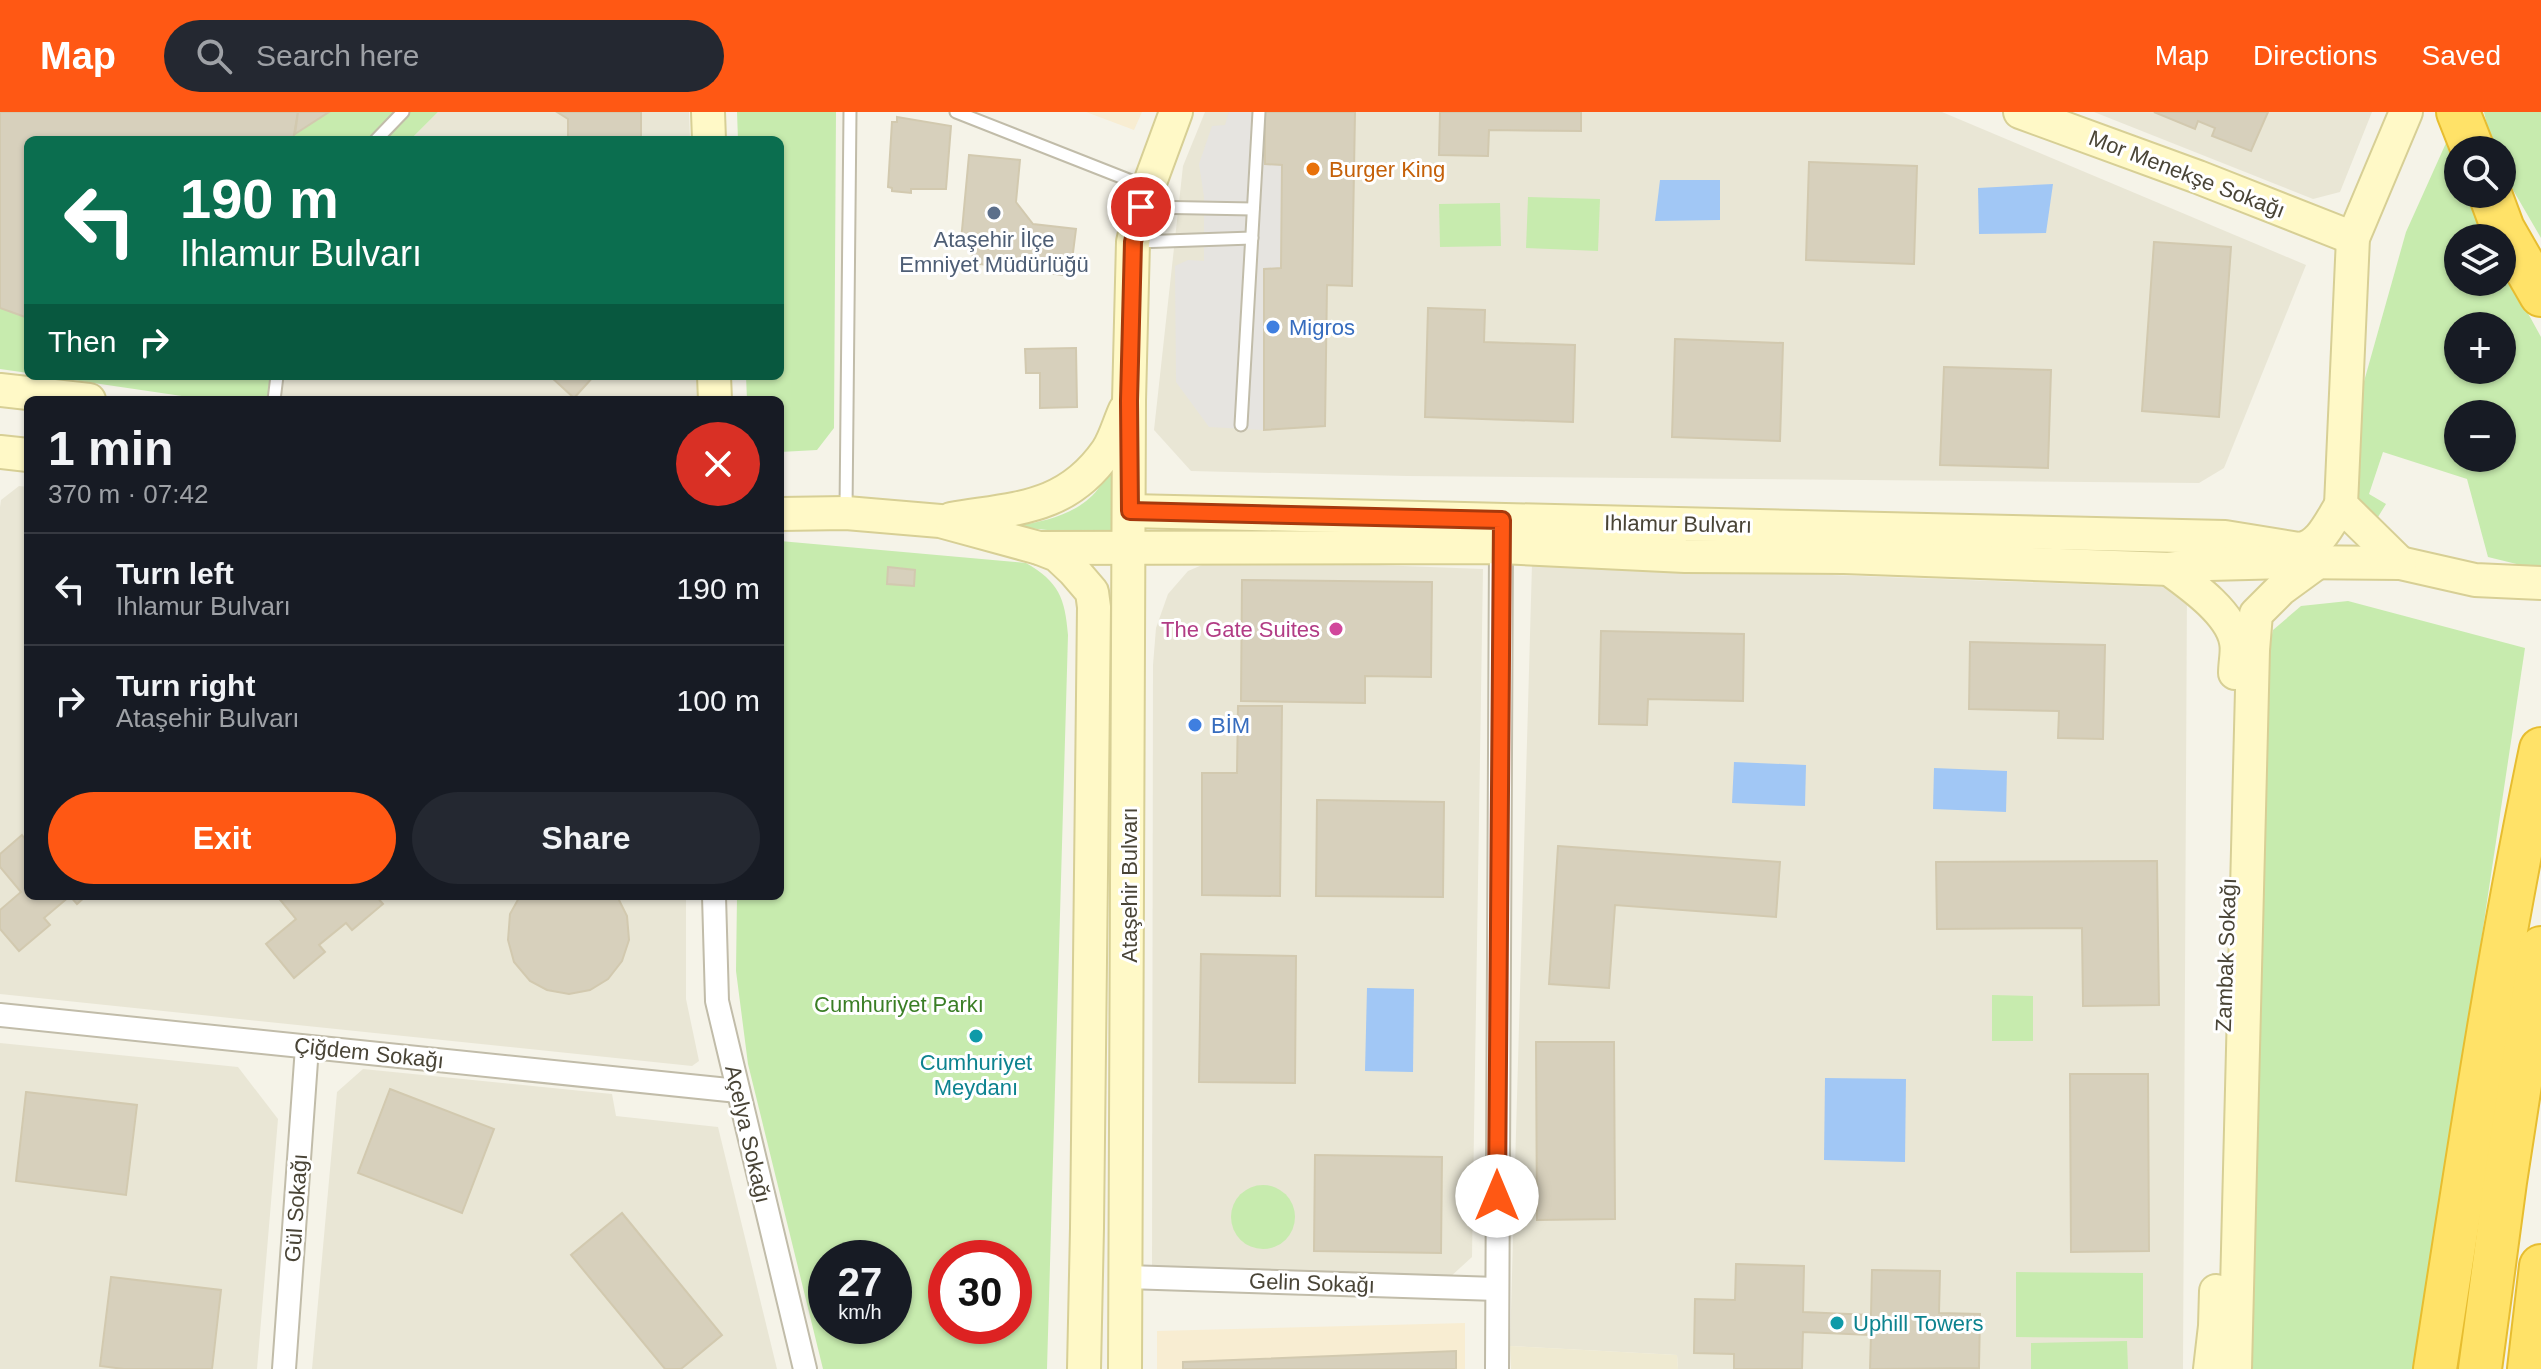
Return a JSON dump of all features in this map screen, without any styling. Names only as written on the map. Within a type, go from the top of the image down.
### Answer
[{"type":"highway","points":[[2458,112],[2467,136]]},
{"type":"highway","points":[[2495,208],[2503,229],[2541,295]]},
{"type":"highway","points":[[2435,1369],[2477,1099],[2541,749]]},
{"type":"highway","points":[[2480,1369],[2509,1151],[2541,948]]},
{"type":"highway","points":[[2453,1369],[2477,1099]]},
{"type":"highway","points":[[2529,1369],[2541,1266]]},
{"type":"main road","points":[[708,112],[709,136]]},
{"type":"main road","name":"Ataşehir Bulvarı","points":[[1125,1369],[1129,401],[1133,242],[1144,197],[1176,112]]},
{"type":"main road","name":"Mor Menekşe Sokağı","points":[[2020,112],[2353,238]]},
{"type":"main road","points":[[2400,563],[2341,505],[2353,238],[2406,112]]},
{"type":"main road","points":[[0,390],[53,396]]},
{"type":"main road","points":[[940,521],[1042,503],[1063,494],[1092,470],[1108,448],[1129,401]]},
{"type":"main road","points":[[784,492],[846,513]]},
{"type":"main road","name":"Ihlamur Bulvarı","points":[[1039,548],[1129,549],[1502,534],[2225,537],[2299,549],[2315,544],[2341,505]]},
{"type":"main road","name":"Ihlamur Bulvarı","points":[[1130,511],[1502,534],[1685,556],[1844,557],[2169,569],[2209,564],[2400,563],[2540,596]]},
{"type":"main road","points":[[784,514],[846,513],[940,521],[1039,548]]},
{"type":"main road","name":"Ataşehir Bulvarı","points":[[1039,548],[1057,555],[1074,571],[1092,592],[1094,607],[1084,1369]]},
{"type":"main road","points":[[2235,1369],[2256,614],[2281,589],[2318,562]]},
{"type":"main road","name":"Zambak Sokağı","points":[[2169,569],[2211,601],[2236,640],[2215,1310],[2210,1369]]},
{"type":"street","points":[[1497,1369],[1502,534]]},
{"type":"street","name":"Açelya Sokağı","points":[[714,900],[717,1001],[805,1369]]},
{"type":"street","name":"Çiğdem Sokağı","points":[[0,1015],[738,1091]]},
{"type":"street","name":"Gül Sokağı","points":[[284,1369],[307,1047]]},
{"type":"street","name":"Gelin Sokağı","points":[[1127,1277],[1497,1289]]},
{"type":"lane","points":[[380,136],[403,112]]},
{"type":"lane","points":[[846,513],[850,112]]},
{"type":"lane","points":[[956,112],[1144,197],[1253,209]]},
{"type":"lane","points":[[1241,425],[1259,112]]},
{"type":"lane","points":[[1133,242],[1252,238]]},
{"type":"shaded area","points":[[438,112],[689,112],[690,136],[414,136]]},
{"type":"shaded area","points":[[1086,112],[1142,112],[1134,130]]},
{"type":"shaded area","points":[[1205,112],[1942,112],[2306,265],[2224,468],[2199,483],[1407,476],[1191,471],[1154,430],[1183,166]]},
{"type":"shaded area","points":[[1229,112],[1265,112],[1265,164],[1282,165],[1281,268],[1264,269],[1264,430],[1209,427],[1176,382],[1175,266],[1188,260],[1204,261],[1204,197],[1199,164],[1212,126],[1225,125]]},
{"type":"shaded area","points":[[2094,112],[2372,112],[2340,192],[2313,199]]},
{"type":"shaded area","points":[[282,380],[698,380],[698,396],[280,396]]},
{"type":"shaded area","points":[[19,486],[24,487],[24,900],[686,900],[686,999],[699,1061],[692,1066],[0,994],[1,500]]},
{"type":"shaded area","points":[[1216,559],[1483,569],[1472,1257],[1449,1278],[1152,1268],[1153,665],[1156,628],[1168,594],[1188,571]]},
{"type":"shaded area","points":[[1532,564],[2187,588],[2183,1369],[1678,1369],[1677,1355],[1510,1346]]},
{"type":"shaded area","points":[[0,1043],[238,1067],[278,1119],[257,1369],[0,1369]]},
{"type":"shaded area","points":[[363,1069],[612,1094],[616,1116],[718,1127],[777,1369],[312,1369],[337,1092]]},
{"type":"shaded area","points":[[1465,1323],[1465,1369],[1157,1369],[1157,1331]]},
{"type":"shaded area","points":[[1510,1346],[1677,1355],[1678,1369],[1511,1369]]},
{"type":"green space","points":[[0,112],[438,112],[414,136],[24,136],[24,372],[0,369]]},
{"type":"green space","points":[[737,112],[836,112],[834,428],[817,450],[784,452],[784,396],[747,396],[746,380],[784,380],[784,136],[738,136]]},
{"type":"green space","points":[[2484,112],[2541,112],[2541,238],[2516,195],[2516,136],[2490,136]]},
{"type":"green space","points":[[2444,147],[2444,208],[2473,208],[2481,224],[2444,224],[2444,296],[2516,296],[2516,291],[2541,337],[2541,570],[2488,557],[2467,479],[2445,472],[2516,472],[2516,400],[2444,400],[2444,472],[2383,452],[2369,494],[2386,504],[2378,517],[2364,507],[2350,481],[2356,410],[2406,232]]},
{"type":"green space","points":[[1528,197],[1600,199],[1598,251],[1526,248]]},
{"type":"green space","points":[[1500,203],[1501,246],[1440,247],[1439,204]]},
{"type":"green space","points":[[73,380],[282,380],[280,396],[182,396]]},
{"type":"green space","points":[[1114,462],[1113,537],[1019,527],[1073,510],[1082,504],[1098,489]]},
{"type":"green space","name":"Cumhuriyet Parkı","points":[[784,541],[1026,563],[1046,577],[1058,592],[1065,611],[1068,635],[1047,1369],[823,1369],[817,1344],[912,1344],[912,1240],[808,1240],[808,1308],[748,1064],[736,971],[737,900],[784,900]]},
{"type":"green space","points":[[2348,601],[2525,648],[2417,1369],[2243,1369],[2265,668],[2273,630],[2301,606]]},
{"type":"green space","points":[[1992,995],[2033,996],[2033,1041],[1992,1041]]},
{"type":"green space","points":[[1257,1185],[1269,1185],[1286,1194],[1293,1205],[1293,1229],[1286,1240],[1269,1249],[1257,1249],[1245,1244],[1236,1235],[1231,1223],[1231,1211],[1236,1199],[1245,1190]]},
{"type":"green space","points":[[2016,1272],[2143,1273],[2143,1338],[2016,1337]]},
{"type":"green space","points":[[2127,1341],[2128,1369],[2031,1369],[2031,1343]]},
{"type":"water","points":[[1660,180],[1720,180],[1720,220],[1655,221]]},
{"type":"water","points":[[2053,184],[2046,233],[1979,234],[1978,188]]},
{"type":"water","points":[[1734,762],[1806,765],[1805,806],[1732,803]]},
{"type":"water","points":[[1934,768],[2007,771],[2006,812],[1933,809]]},
{"type":"water","points":[[1367,988],[1414,989],[1413,1072],[1365,1071]]},
{"type":"water","points":[[1825,1078],[1906,1079],[1905,1162],[1824,1160]]},
{"type":"building","points":[[0,112],[298,112],[294,136],[24,136],[24,317],[0,308]]},
{"type":"building","points":[[298,112],[329,112],[295,134]]},
{"type":"building","points":[[557,112],[641,112],[641,136],[568,136],[568,119]]},
{"type":"building","points":[[1265,112],[1355,112],[1352,286],[1327,285],[1325,426],[1264,430],[1264,269],[1281,268],[1282,165],[1265,164]]},
{"type":"building","points":[[1440,112],[1581,112],[1581,131],[1489,130],[1488,156],[1439,155]]},
{"type":"building","points":[[2154,112],[2268,112],[2251,151],[2212,136],[2215,128],[2198,121],[2195,129]]},
{"type":"building","points":[[897,117],[951,126],[946,189],[911,189],[911,193],[892,191],[888,187],[892,122],[897,122]]},
{"type":"building","name":"Ataşehir İlçe Emniyet Müdürlüğü","points":[[969,155],[1020,160],[1016,202],[1033,224],[1076,229],[1070,276],[980,264],[961,241]]},
{"type":"building","points":[[1809,162],[1917,166],[1914,264],[1806,260]]},
{"type":"building","points":[[2154,242],[2231,247],[2219,417],[2142,411]]},
{"type":"building","points":[[1428,308],[1485,310],[1484,342],[1575,345],[1573,422],[1425,417]]},
{"type":"building","points":[[1675,339],[1783,343],[1780,441],[1672,437]]},
{"type":"building","points":[[1076,348],[1077,407],[1040,408],[1040,373],[1026,373],[1025,349]]},
{"type":"building","points":[[1944,367],[2051,370],[2048,468],[1940,465]]},
{"type":"building","points":[[554,380],[590,380],[576,396]]},
{"type":"building","points":[[888,567],[915,570],[914,586],[887,584]]},
{"type":"building","name":"The Gate Suites","points":[[1242,580],[1432,582],[1431,677],[1365,676],[1365,703],[1241,701]]},
{"type":"building","points":[[1601,631],[1744,634],[1743,701],[1648,699],[1647,725],[1599,724]]},
{"type":"building","points":[[1970,642],[2105,645],[2103,739],[2058,738],[2059,711],[1969,709]]},
{"type":"building","points":[[1238,706],[1282,706],[1280,896],[1202,895],[1202,773],[1237,773]]},
{"type":"building","points":[[1317,800],[1444,802],[1443,897],[1316,896]]},
{"type":"building","points":[[22,835],[24,900],[65,900],[44,918],[50,925],[19,951],[0,929],[0,910],[21,892],[0,867],[0,854]]},
{"type":"building","points":[[1558,846],[1780,862],[1776,917],[1615,905],[1609,988],[1549,984]]},
{"type":"building","points":[[2157,861],[2159,1005],[2083,1006],[2082,928],[1937,929],[1936,862]]},
{"type":"building","points":[[280,900],[380,900],[383,904],[352,930],[346,923],[319,945],[325,952],[294,978],[266,944],[296,919]]},
{"type":"building","points":[[518,900],[619,900],[627,916],[629,940],[622,961],[608,979],[590,990],[569,994],[547,990],[530,981],[514,962],[508,940],[510,914]]},
{"type":"building","points":[[1201,954],[1296,956],[1295,1083],[1199,1082]]},
{"type":"building","points":[[1536,1042],[1614,1042],[1615,1219],[1537,1220]]},
{"type":"building","points":[[2070,1074],[2148,1074],[2149,1251],[2071,1252]]},
{"type":"building","points":[[390,1089],[494,1129],[462,1213],[358,1173]]},
{"type":"building","points":[[26,1092],[137,1105],[126,1195],[16,1181]]},
{"type":"building","points":[[1315,1155],[1442,1157],[1441,1253],[1314,1251]]},
{"type":"building","points":[[622,1213],[722,1335],[681,1369],[665,1369],[571,1255]]},
{"type":"building","name":"Uphill Towers","points":[[1736,1264],[1804,1266],[1803,1312],[1871,1315],[1872,1270],[1940,1271],[1939,1313],[1980,1314],[1979,1368],[1870,1369],[1871,1335],[1803,1332],[1802,1369],[1734,1369],[1734,1354],[1694,1353],[1695,1299],[1735,1300]]},
{"type":"building","points":[[111,1277],[221,1290],[212,1369],[100,1366]]},
{"type":"building","points":[[1456,1351],[1456,1369],[1183,1369],[1183,1362]]},
{"type":"place","name":"Burger King","points":[[1313,169]]},
{"type":"place","name":"Ataşehir İlçe Emniyet Müdürlüğü","points":[[994,213]]},
{"type":"place","name":"Migros","points":[[1273,327]]},
{"type":"place","name":"The Gate Suites","points":[[1336,629]]},
{"type":"place","name":"BİM","points":[[1195,725]]},
{"type":"place","name":"Cumhuriyet Meydanı","points":[[976,1036]]},
{"type":"place","name":"Uphill Towers","points":[[1837,1323]]},
{"type":"route","points":[[1141,207],[1133,242],[1130,511],[1502,520],[1497,1196]]}]
